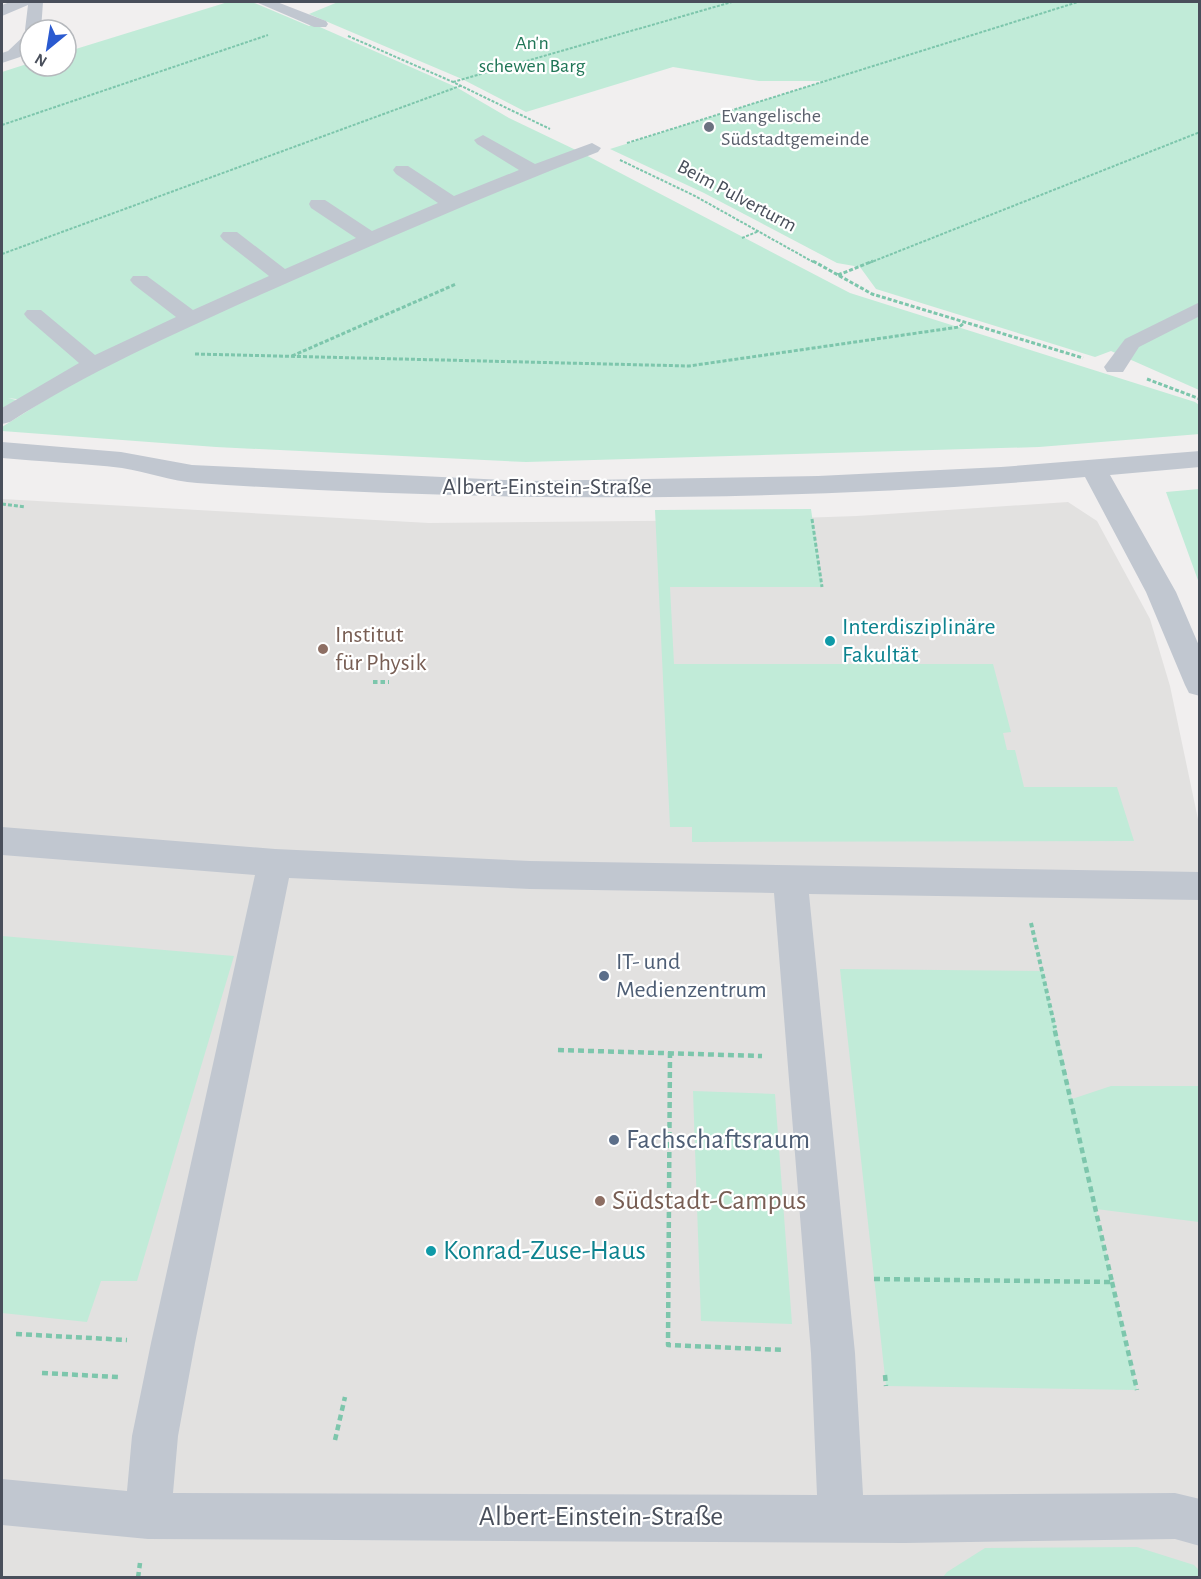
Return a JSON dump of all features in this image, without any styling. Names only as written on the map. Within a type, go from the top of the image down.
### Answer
[{"type":"street","name":"Albert-Einstein-Straße","points":[[2,450],[121,460],[192,474],[423,488],[517,489],[818,485],[1094,470],[1200,459]]},
{"type":"street","points":[[1094,470],[1161,592],[1200,685]]},
{"type":"street","points":[[2,841],[275,862],[530,875],[1200,886]]},
{"type":"street","points":[[148,1516],[155,1436],[275,862]]},
{"type":"street","points":[[790,879],[833,1353],[841,1518]]},
{"type":"street","name":"Albert-Einstein-Straße","points":[[2,1502],[148,1516],[841,1518],[1175,1516],[1200,1523]]},
{"type":"lane","points":[[2,11],[22,2]]},
{"type":"lane","points":[[34,18],[36,2]]},
{"type":"lane","points":[[264,2],[315,22]]},
{"type":"lane","points":[[2,57],[14,54],[18,50]]},
{"type":"lane","points":[[483,140],[535,172]]},
{"type":"lane","points":[[2,417],[35,394],[191,318],[371,239],[535,172],[597,150]]},
{"type":"lane","points":[[402,170],[454,205]]},
{"type":"lane","points":[[318,204],[371,239]]},
{"type":"lane","points":[[230,236],[283,277]]},
{"type":"lane","points":[[140,280],[191,318]]},
{"type":"lane","points":[[1115,367],[1132,343],[1200,308]]},
{"type":"lane","points":[[34,314],[93,364]]},
{"type":"lane","points":[[2,390],[35,394]]},
{"type":"path","points":[[453,81],[732,2]]},
{"type":"path","points":[[597,150],[1078,2]]},
{"type":"path","name":"Beim Pulverturm","points":[[315,22],[453,81],[517,115],[695,196],[872,294],[1115,367],[1200,399]]},
{"type":"path","points":[[2,125],[315,22]]},
{"type":"path","points":[[2,254],[461,85]]},
{"type":"path","points":[[837,275],[1200,132]]},
{"type":"path","points":[[742,238],[760,231]]},
{"type":"path","points":[[291,357],[456,284]]},
{"type":"path","points":[[187,354],[689,366],[959,327],[964,323]]},
{"type":"path","points":[[2,504],[25,507]]},
{"type":"path","points":[[811,509],[822,587]]},
{"type":"path","points":[[373,682],[389,682]]},
{"type":"path","points":[[1021,882],[1137,1390]]},
{"type":"path","points":[[558,1050],[807,1058]]},
{"type":"path","points":[[670,1052],[668,1345],[833,1353]]},
{"type":"path","points":[[873,1269],[875,1281],[1112,1282]]},
{"type":"path","points":[[16,1334],[170,1361]]},
{"type":"path","points":[[42,1373],[170,1361]]},
{"type":"path","points":[[335,1440],[345,1397]]},
{"type":"shaded area","name":"Südstadt-Campus","points":[[2,499],[429,523],[740,520],[857,516],[1068,502],[1097,521],[1150,619],[1170,686],[1199,824],[1199,1577],[2,1578]]},
{"type":"green space","points":[[228,2],[252,2],[309,26],[313,24],[456,87],[509,118],[580,152],[850,293],[1195,402],[1199,405],[1200,434],[1039,447],[526,462],[216,447],[2,431],[2,427],[42,402],[8,398],[16,400],[2,409],[2,72],[18,67],[18,78],[78,78],[78,48]]},
{"type":"green space","name":"An'n schewen Barg","points":[[338,2],[1199,2],[1199,390],[1111,351],[1095,357],[876,289],[860,267],[837,263],[704,193],[610,149],[825,81],[759,81],[673,67],[526,112],[462,79],[309,14]]},
{"type":"green space","points":[[1200,489],[1199,583],[1166,492]]},
{"type":"green space","points":[[811,509],[822,587],[670,587],[674,664],[993,664],[1011,732],[1003,733],[1007,750],[1015,750],[1024,787],[1117,787],[1134,841],[692,842],[692,827],[670,827],[655,510]]},
{"type":"green space","points":[[2,936],[234,956],[137,1281],[101,1281],[87,1322],[2,1313]]},
{"type":"green space","points":[[840,969],[1043,971],[1072,1099],[1111,1086],[1199,1086],[1199,1222],[1096,1209],[1137,1390],[886,1386]]},
{"type":"green space","points":[[693,1091],[775,1094],[792,1324],[701,1321]]},
{"type":"green space","points":[[1137,1547],[1194,1565],[1199,1570],[1199,1577],[943,1577],[947,1572],[985,1548]]},
{"type":"place","name":"Evangelische Südstadtgemeinde","points":[[709,127]]},
{"type":"place","name":"Interdisziplinäre Fakultät","points":[[830,641]]},
{"type":"place","name":"Institut für Physik","points":[[323,649]]},
{"type":"place","name":"IT- und Medienzentrum","points":[[604,976]]},
{"type":"place","name":"Fachschaftsraum","points":[[614,1140]]},
{"type":"place","name":"Südstadt-Campus","points":[[600,1201]]},
{"type":"place","name":"Konrad-Zuse-Haus","points":[[431,1251]]}]
